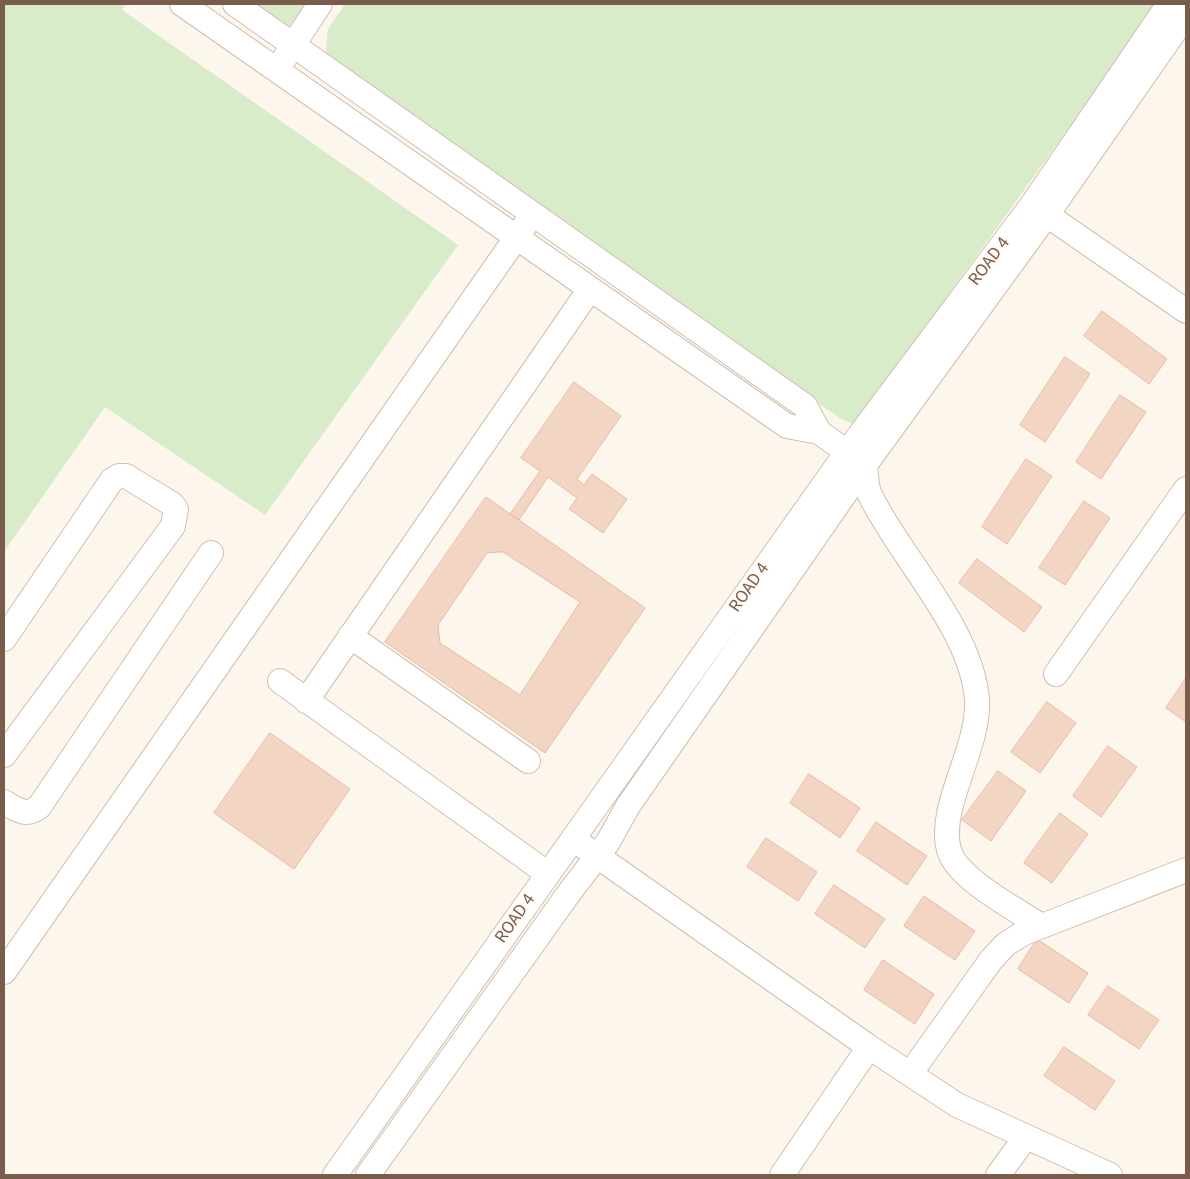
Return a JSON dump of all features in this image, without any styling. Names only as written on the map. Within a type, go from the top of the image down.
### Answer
[{"type":"street","points":[[182,4],[787,426],[819,432]]},
{"type":"street","points":[[235,4],[804,406],[819,432],[856,459],[869,494],[958,635],[977,698],[975,732],[946,825],[949,850],[956,865],[966,876],[1041,926]]},
{"type":"street","points":[[278,70],[292,44],[320,4]]},
{"type":"street","name":"ROAD 4","points":[[1039,210],[1169,4]]},
{"type":"street","name":"ROAD 4","points":[[335,1175],[572,839],[1186,15]]},
{"type":"street","points":[[1039,210],[1186,311]]},
{"type":"street","points":[[4,972],[532,215]]},
{"type":"street","points":[[306,701],[590,289]]},
{"type":"street","name":"ROAD 4","points":[[368,1175],[596,856],[608,842],[628,806],[856,459]]},
{"type":"street","points":[[4,639],[112,480],[119,476],[126,476],[172,504],[176,509],[173,526],[4,754]]},
{"type":"street","points":[[1056,674],[1186,489]]},
{"type":"street","points":[[4,802],[23,813],[33,812],[39,807],[211,553]]},
{"type":"street","points":[[350,636],[528,761]]},
{"type":"street","points":[[280,681],[548,874]]},
{"type":"street","points":[[572,839],[869,1047],[957,1105],[1110,1175]]},
{"type":"street","points":[[910,1074],[991,960],[1006,944],[1024,933],[1041,926],[1186,870]]},
{"type":"street","points":[[782,1175],[869,1047]]},
{"type":"street","points":[[998,1175],[1026,1136]]},
{"type":"green space","points":[[4,4],[126,4],[122,10],[458,245],[265,515],[105,407],[4,552]]},
{"type":"green space","points":[[247,4],[305,4],[286,31]]},
{"type":"green space","points":[[345,4],[1158,4],[855,425],[841,419],[325,60],[328,29]]},
{"type":"building","points":[[1102,311],[1167,359],[1149,384],[1084,336]]},
{"type":"building","points":[[1065,357],[1090,374],[1045,442],[1020,425]]},
{"type":"building","points":[[574,382],[621,416],[577,479],[584,485],[592,474],[627,499],[603,533],[569,509],[577,498],[548,477],[519,520],[510,514],[540,471],[521,458]]},
{"type":"building","points":[[1120,395],[1146,412],[1101,479],[1076,462]]},
{"type":"building","points":[[1026,459],[1052,476],[1007,544],[982,527]]},
{"type":"building","points":[[486,497],[645,608],[545,753],[385,642]],"holes":[[[503,552],[580,602],[520,695],[440,643],[438,625],[487,553]]]},
{"type":"building","points":[[1084,501],[1110,518],[1065,585],[1039,568]]},
{"type":"building","points":[[977,559],[1042,607],[1024,632],[959,583]]},
{"type":"building","points":[[1186,678],[1186,722],[1166,708]]},
{"type":"building","points":[[1047,702],[1076,723],[1040,773],[1011,752]]},
{"type":"building","points":[[270,733],[350,789],[294,869],[214,813]]},
{"type":"building","points":[[1108,746],[1137,767],[1101,817],[1073,796]]},
{"type":"building","points":[[998,771],[1026,791],[991,841],[962,820]]},
{"type":"building","points":[[809,774],[860,808],[840,838],[790,803]]},
{"type":"building","points":[[1060,813],[1088,834],[1052,883],[1024,863]]},
{"type":"building","points":[[876,822],[927,856],[907,885],[857,851]]},
{"type":"building","points":[[766,838],[817,872],[798,901],[747,867]]},
{"type":"building","points":[[834,885],[885,919],[865,948],[815,914]]},
{"type":"building","points":[[924,896],[975,931],[955,960],[904,926]]},
{"type":"building","points":[[1037,939],[1088,973],[1069,1003],[1018,969]]},
{"type":"building","points":[[883,960],[934,994],[915,1024],[864,990]]},
{"type":"building","points":[[1108,986],[1159,1020],[1139,1049],[1088,1015]]},
{"type":"building","points":[[1064,1047],[1115,1081],[1095,1110],[1044,1076]]}]
